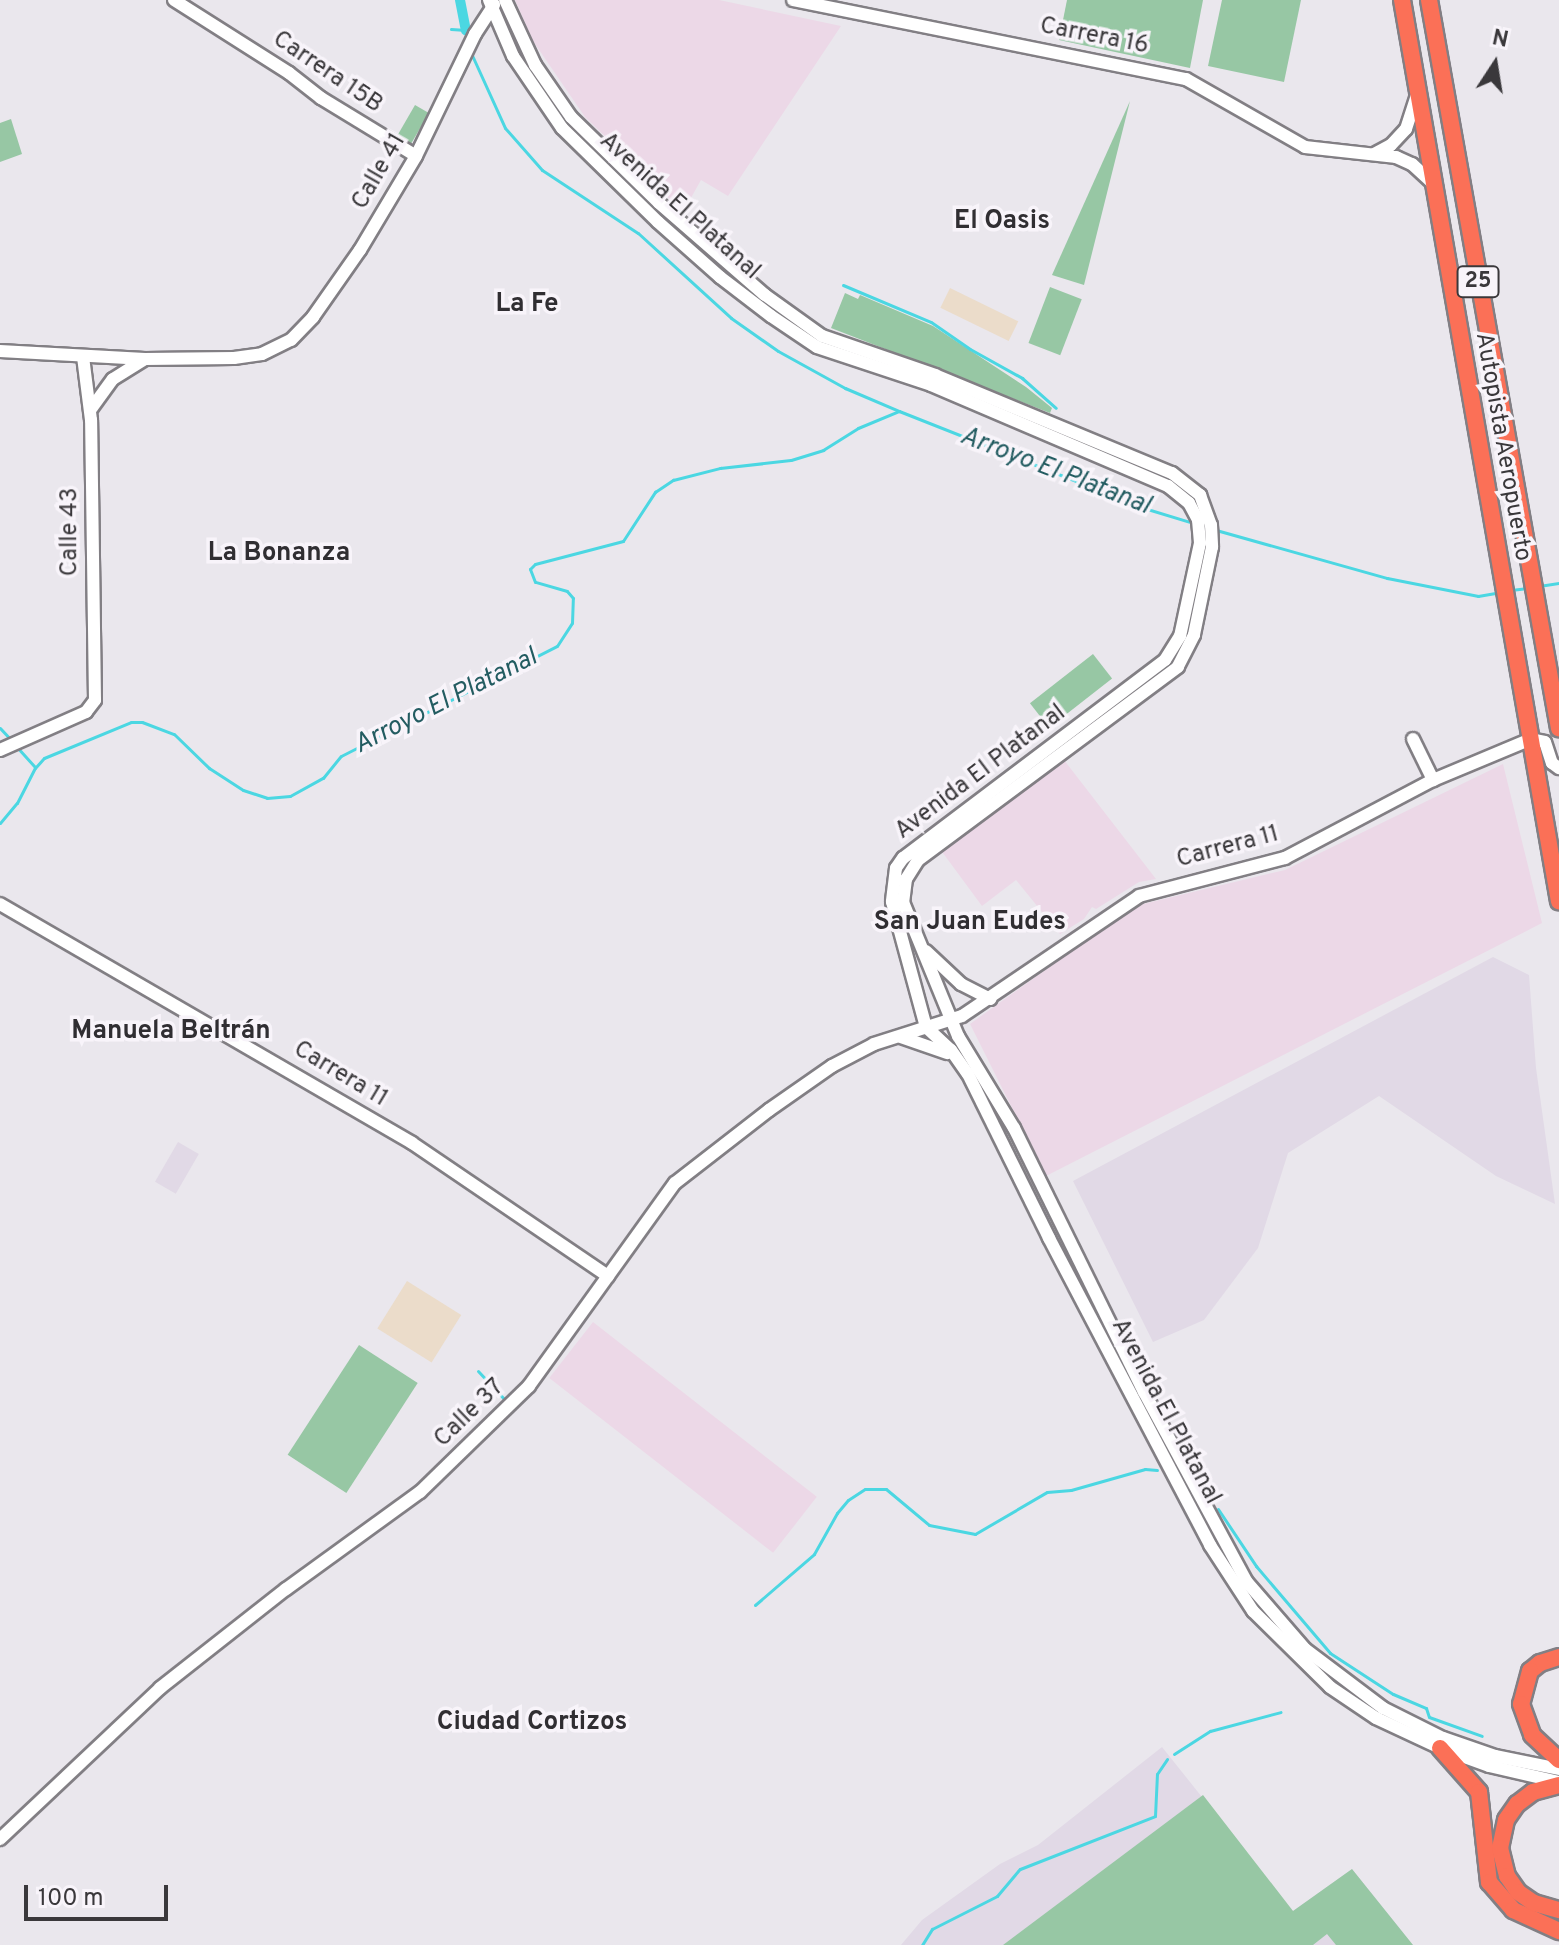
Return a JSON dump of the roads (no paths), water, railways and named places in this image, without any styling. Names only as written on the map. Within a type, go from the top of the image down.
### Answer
[{"type":"highway","name":"Autopista Aeropuerto","points":[[1402,0],[1431,182],[1559,901]]},
{"type":"highway","name":"Autopista Aeropuerto","points":[[1429,0],[1559,728]]},
{"type":"highway","points":[[1559,1657],[1540,1663],[1530,1671],[1521,1704],[1532,1735],[1559,1760]]},
{"type":"highway","points":[[1440,1748],[1479,1792],[1489,1882],[1513,1910],[1559,1931]]},
{"type":"highway","points":[[1559,1784],[1533,1792],[1517,1804],[1506,1820],[1500,1848],[1507,1876],[1518,1892],[1534,1903],[1559,1910]]},
{"type":"main road","name":"Carrera 15B","points":[[174,0],[277,65],[321,98],[416,156]]},
{"type":"main road","name":"Avenida El Platanal","points":[[505,0],[535,65],[571,117],[679,222],[765,295],[822,336],[935,375],[1172,473],[1195,488],[1206,507],[1206,545],[1194,635],[1178,667],[910,868],[903,902],[952,1020],[1014,1128],[1229,1578],[1267,1626],[1340,1694],[1376,1718],[1440,1748],[1489,1766],[1559,1784]]},
{"type":"main road","name":"Carrera 16","points":[[793,0],[1186,79],[1305,147],[1404,160],[1431,182]]},
{"type":"main road","name":"Calle 41","points":[[145,359],[234,358],[276,349],[303,329],[332,292],[416,156],[493,3]]},
{"type":"main road","name":"Avenida El Platanal","points":[[493,3],[528,81],[570,138],[720,277],[771,316],[817,347],[931,385],[1168,486],[1189,503],[1206,545],[1180,636],[1165,660],[903,858],[896,868],[892,902],[926,1027],[959,1060],[1138,1391],[1160,1419],[1238,1568],[1305,1649],[1383,1708],[1443,1738],[1495,1756],[1559,1769]]},
{"type":"main road","points":[[1370,155],[1402,135],[1410,122],[1417,96]]},
{"type":"main road","points":[[0,351],[145,359]]},
{"type":"main road","name":"Calle 43","points":[[3,748],[93,707],[91,409],[83,357]]},
{"type":"main road","points":[[91,409],[113,379],[145,359]]},
{"type":"main road","points":[[1413,739],[1433,780]]},
{"type":"main road","points":[[1531,739],[1545,742],[1552,763],[1559,768]]},
{"type":"main road","name":"Carrera 11","points":[[952,1020],[990,999],[1139,896],[1285,858],[1433,780],[1531,739]]},
{"type":"main road","name":"Carrera 11","points":[[0,904],[412,1143],[608,1276]]},
{"type":"main road","points":[[919,945],[961,984],[990,999]]},
{"type":"main road","name":"Calle 37","points":[[0,1839],[160,1688],[286,1589],[420,1492],[529,1386],[675,1183],[832,1066],[897,1036],[952,1020]]},
{"type":"main road","points":[[897,1036],[931,1045],[959,1060]]},
{"type":"waterway","points":[[460,0],[466,30]]},
{"type":"waterway","points":[[451,29],[466,30],[467,37]]},
{"type":"waterway","points":[[471,53],[505,128],[542,170],[638,233],[731,318],[778,351],[845,388],[899,411],[1144,508],[1193,523]]},
{"type":"waterway","points":[[843,285],[931,322],[970,349],[1022,378],[1056,408]]},
{"type":"waterway","name":"Arroyo El Platanal","points":[[0,823],[17,803],[35,768],[44,758],[131,722],[142,722],[174,734],[209,768],[243,790],[267,798],[290,796],[323,778],[341,756],[557,646],[572,623],[573,598],[567,591],[535,582],[530,569],[535,564],[623,541],[655,492],[673,480],[720,468],[791,460],[823,450],[858,428],[899,411]]},
{"type":"waterway","name":"Arroyo El Platanal","points":[[1216,530],[1387,578],[1478,596],[1500,592]]},
{"type":"waterway","points":[[1539,586],[1559,583]]},
{"type":"waterway","points":[[1511,590],[1528,588]]},
{"type":"waterway","points":[[0,728],[11,740]]},
{"type":"waterway","points":[[16,746],[35,767]]},
{"type":"waterway","points":[[478,1371],[507,1402]]},
{"type":"waterway","points":[[755,1605],[814,1554],[837,1513],[848,1500],[865,1489],[886,1489],[929,1525],[975,1534],[1047,1492],[1071,1490],[1145,1469],[1157,1470]]},
{"type":"waterway","points":[[1218,1509],[1256,1566],[1330,1653],[1393,1694],[1426,1708],[1429,1717],[1482,1736]]},
{"type":"waterway","points":[[1174,1754],[1210,1731],[1281,1712]]},
{"type":"waterway","points":[[922,1945],[932,1929],[997,1896],[1020,1869],[1155,1816],[1157,1774],[1167,1759]]},
{"type":"district","name":"El Oasis","points":[[1002,222]]},
{"type":"district","name":"La Fe","points":[[527,305]]},
{"type":"district","name":"La Bonanza","points":[[279,554]]},
{"type":"district","name":"San Juan Eudes","points":[[970,923]]},
{"type":"district","name":"Manuela Beltrán","points":[[171,1032]]},
{"type":"district","name":"Ciudad Cortizos","points":[[532,1723]]}]
